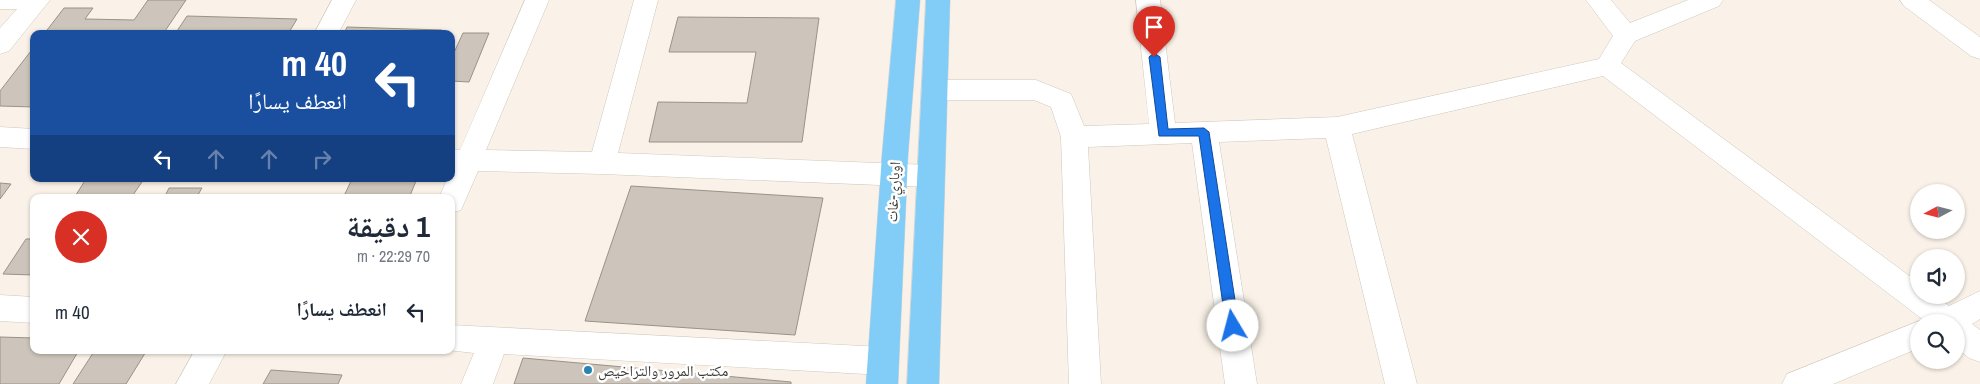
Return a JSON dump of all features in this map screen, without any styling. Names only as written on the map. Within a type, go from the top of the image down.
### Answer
[{"type":"highway","name":"اوباري-غات","points":[[883,373],[893,175],[908,0]]},
{"type":"highway","points":[[923,384],[938,0]]},
{"type":"street","points":[[0,1],[31,0]]},
{"type":"street","points":[[0,45],[38,0]]},
{"type":"street","points":[[328,30],[344,0]]},
{"type":"street","points":[[453,194],[461,160],[537,0]]},
{"type":"street","points":[[602,162],[646,0]]},
{"type":"street","points":[[1148,0],[1163,133]]},
{"type":"street","points":[[1598,0],[1626,36]]},
{"type":"street","points":[[1074,137],[1338,127],[1607,66],[1626,36],[1711,0]]},
{"type":"street","points":[[1912,0],[1980,50]]},
{"type":"street","points":[[1607,66],[1936,314]]},
{"type":"street","points":[[934,90],[1036,90],[1062,101],[1074,137],[1085,384]]},
{"type":"street","points":[[1338,127],[1401,384]]},
{"type":"street","points":[[1204,132],[1241,384]]},
{"type":"street","points":[[0,137],[30,139]]},
{"type":"street","points":[[461,160],[602,162],[930,176]]},
{"type":"street","points":[[1962,314],[1980,304]]},
{"type":"street","points":[[0,308],[30,310]]},
{"type":"street","points":[[1965,336],[1980,348]]},
{"type":"street","points":[[455,338],[496,339],[883,373]]},
{"type":"street","points":[[1798,384],[1910,338]]},
{"type":"street","points":[[478,384],[496,339]]},
{"type":"street","points":[[192,384],[210,354]]},
{"type":"building","points":[[148,0],[186,0],[166,30],[47,30],[64,8],[93,8],[85,19],[134,20]]},
{"type":"building","points":[[187,16],[297,19],[290,30],[178,30]]},
{"type":"building","points":[[678,17],[819,18],[802,142],[649,142],[658,102],[747,103],[756,52],[669,52]]},
{"type":"building","points":[[347,27],[442,30],[346,30]]},
{"type":"building","points":[[463,33],[489,33],[469,82],[455,81],[455,50]]},
{"type":"building","points":[[30,52],[30,107],[0,106],[0,91]]},
{"type":"building","points":[[84,182],[142,182],[134,194],[77,194]]},
{"type":"building","points":[[351,182],[416,182],[411,194],[345,194]]},
{"type":"building","points":[[0,183],[11,184],[0,199]]},
{"type":"building","points":[[631,186],[823,198],[795,335],[585,321]]},
{"type":"building","points":[[169,188],[202,188],[198,194],[166,194]]},
{"type":"building","points":[[26,239],[30,239],[30,275],[3,274]]},
{"type":"building","points":[[0,337],[30,338],[30,354],[77,354],[59,384],[0,384]]},
{"type":"building","points":[[92,354],[145,354],[126,384],[73,384]]},
{"type":"building","name":"مكتب المرور والتراخيص","points":[[523,358],[791,382],[791,384],[514,384]]},
{"type":"building","points":[[271,370],[342,375],[338,384],[263,384]]},
{"type":"place","name":"مكتب المرور والتراخيص","points":[[588,370]]},
{"type":"route","points":[[1154,57],[1163,133],[1204,132],[1233,326]]}]
